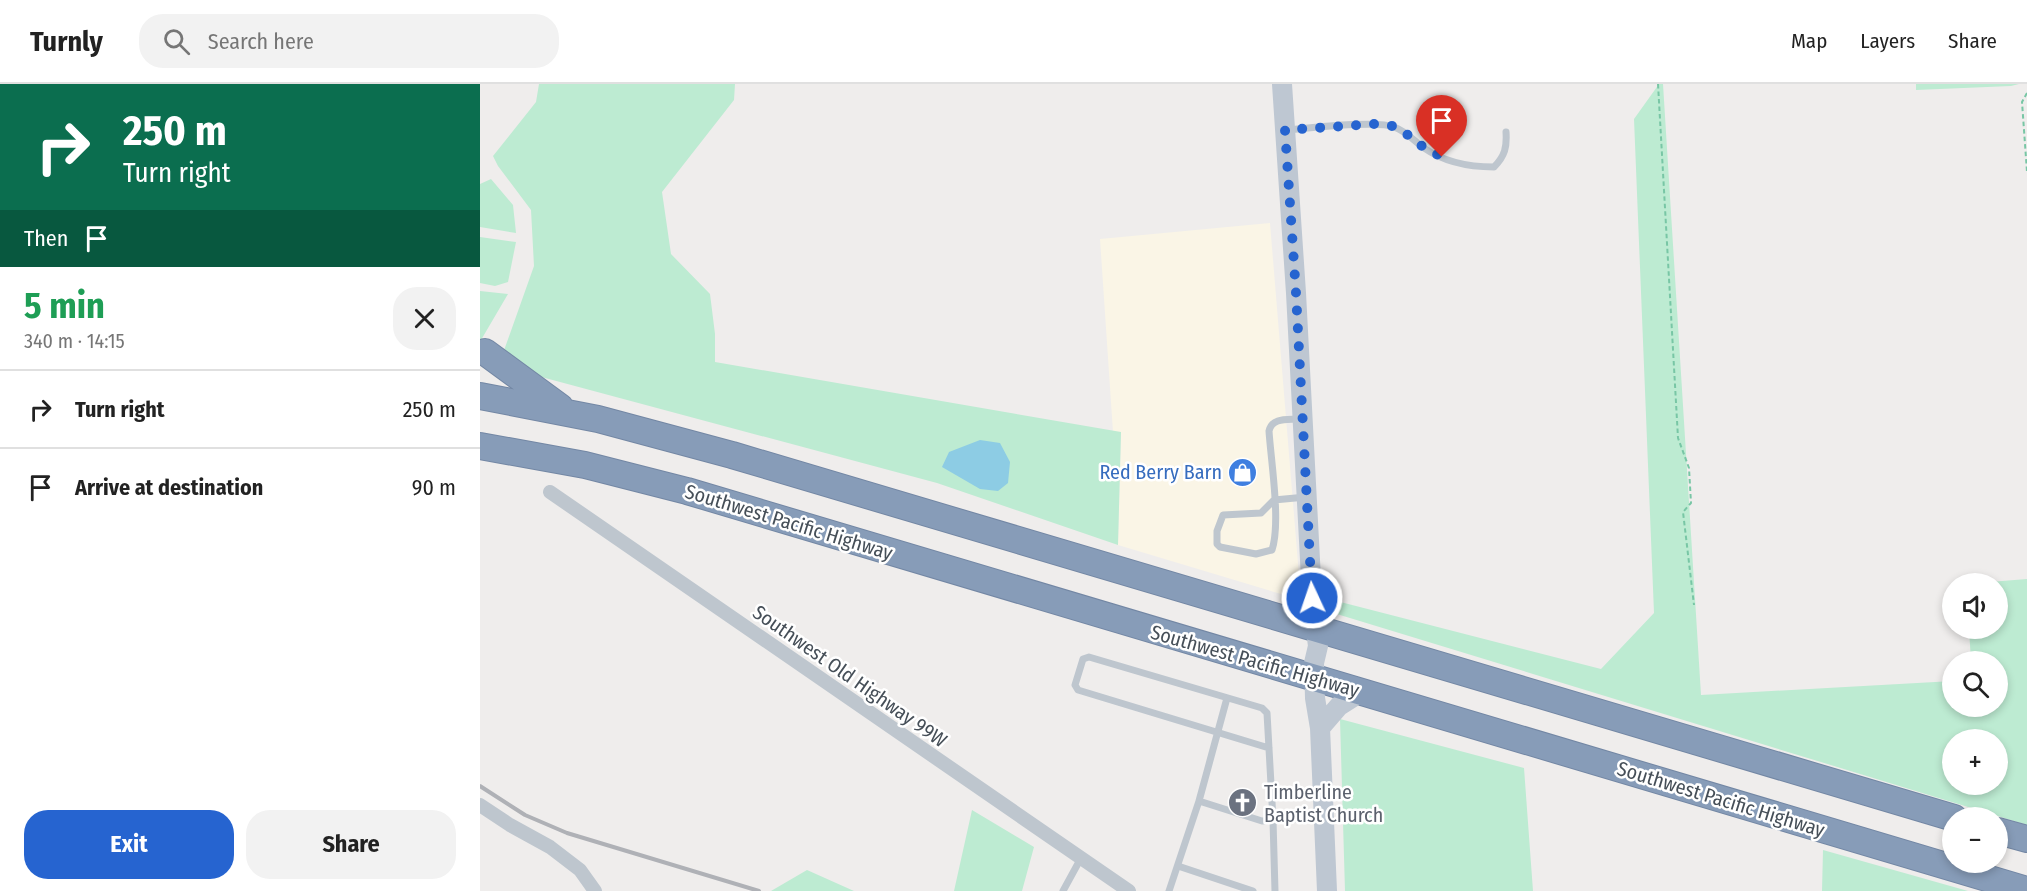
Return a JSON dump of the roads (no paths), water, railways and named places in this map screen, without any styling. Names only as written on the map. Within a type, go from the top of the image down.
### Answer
[{"type":"highway","points":[[482,351],[568,413]]},
{"type":"highway","points":[[480,396],[642,430],[732,454],[1942,814]]},
{"type":"highway","name":"Southwest Pacific Highway","points":[[480,446],[585,465],[687,491],[2027,890]]},
{"type":"highway","points":[[2008,834],[2027,839]]},
{"type":"street","points":[[1282,84],[1312,598],[1318,646],[1314,663],[1314,678],[1320,728],[1327,891]]},
{"type":"street","name":"Southwest Old Highway 99W","points":[[550,492],[1129,891]]},
{"type":"street","points":[[1320,728],[1338,706],[1361,692]]},
{"type":"street","points":[[480,805],[550,847],[580,870],[595,891]]},
{"type":"lane","points":[[1285,130],[1375,124],[1393,126],[1424,148],[1442,157],[1474,167],[1494,167],[1503,158],[1507,143],[1506,132]]},
{"type":"lane","points":[[1302,419],[1274,421],[1270,425],[1269,431],[1274,500],[1276,538],[1272,550],[1256,554],[1220,547],[1217,544],[1217,531],[1223,515],[1261,513],[1274,500],[1306,497]]},
{"type":"lane","points":[[1269,748],[1078,690],[1075,685],[1083,659],[1089,657],[1262,708],[1266,713],[1269,748],[1275,891]]},
{"type":"lane","points":[[1169,891],[1199,801],[1227,698]]},
{"type":"lane","points":[[1199,801],[1262,821],[1324,817]]},
{"type":"lane","points":[[1063,891],[1081,858]]},
{"type":"lane","points":[[1178,866],[1253,891]]},
{"type":"water","points":[[980,440],[1000,443],[1010,462],[1008,483],[998,491],[980,489],[942,467],[949,452]]},
{"type":"railway","points":[[480,786],[525,815],[567,833],[759,891]]},
{"type":"place","name":"Red Berry Barn","points":[[1243,472]]},
{"type":"place","name":"Timberline Baptist Church","points":[[1243,803]]}]
